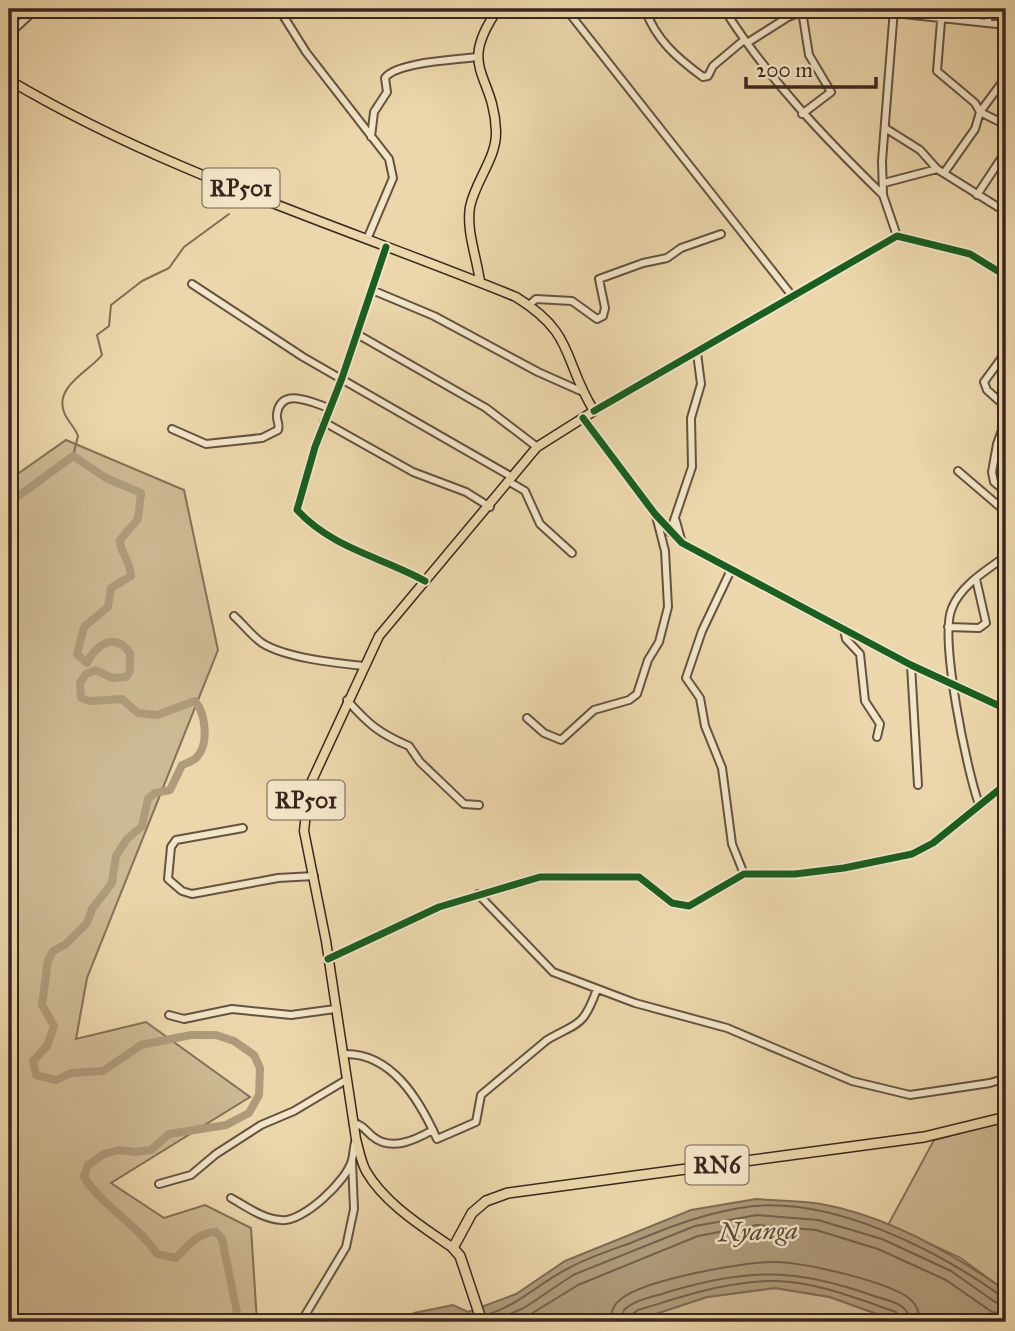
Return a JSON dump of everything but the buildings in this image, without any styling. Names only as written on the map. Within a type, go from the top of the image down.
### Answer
[{"type":"highway","name":"RN6","points":[[453,1248],[472,1213],[486,1201],[508,1193],[924,1137],[1006,1116]]},
{"type":"highway","points":[[453,1248],[460,1256],[482,1322]]},
{"type":"main road","points":[[480,282],[469,218],[471,205],[493,150],[496,131],[477,57],[481,37],[498,9]]},
{"type":"main road","name":"RP501","points":[[10,84],[81,122],[155,155],[368,237],[386,247],[480,282],[529,305],[552,324],[562,337],[583,392],[594,411],[537,447],[490,507],[379,636],[316,767],[306,798],[303,831],[314,876],[353,1123],[364,1169],[377,1187],[453,1248]]},
{"type":"street","points":[[9,34],[36,9]]},
{"type":"street","points":[[279,9],[306,52],[388,159],[393,178],[368,237]]},
{"type":"street","points":[[566,9],[793,297]]},
{"type":"street","points":[[645,9],[652,30],[677,58],[703,78],[708,76],[713,66],[746,41],[805,10],[809,55],[831,92],[802,114]]},
{"type":"street","points":[[724,9],[802,114],[883,195]]},
{"type":"street","points":[[782,9],[788,17]]},
{"type":"street","points":[[942,9],[937,71],[975,103],[980,112],[1006,125]]},
{"type":"street","points":[[988,22],[989,9]]},
{"type":"street","points":[[897,236],[883,195],[894,11],[941,19],[950,16],[1006,25]]},
{"type":"street","points":[[371,137],[374,131],[374,111],[387,92],[387,74],[403,67],[477,57]]},
{"type":"street","points":[[884,183],[941,171],[975,129],[980,112],[1006,77]]},
{"type":"street","points":[[885,128],[920,150],[941,171],[1006,212]]},
{"type":"street","points":[[977,195],[1006,151]]},
{"type":"street","points":[[529,305],[536,299],[572,301],[597,318],[603,316],[605,308],[599,279],[642,263],[667,258],[681,248],[721,234]]},
{"type":"street","points":[[594,411],[897,236],[970,254],[1006,276]]},
{"type":"street","points":[[386,247],[342,378],[324,422],[297,510],[309,522],[370,558],[425,581]]},
{"type":"street","points":[[192,284],[303,356],[510,479],[525,491],[540,524],[572,553]]},
{"type":"street","points":[[372,289],[434,316],[538,372],[583,392]]},
{"type":"street","points":[[357,334],[486,408],[537,447]]},
{"type":"street","points":[[1006,352],[984,382],[987,390],[1006,407]]},
{"type":"street","points":[[670,532],[676,521],[693,462],[691,418],[701,384],[697,353]]},
{"type":"street","points":[[172,429],[206,444],[262,438],[278,430],[279,408],[290,398],[329,408]]},
{"type":"street","points":[[583,418],[670,532],[682,543],[730,572],[911,665],[1006,709]]},
{"type":"street","points":[[1004,510],[1006,494],[994,482],[992,472],[1006,419]]},
{"type":"street","points":[[324,422],[413,472],[466,492],[490,507]]},
{"type":"street","points":[[958,471],[1004,510]]},
{"type":"street","points":[[527,718],[544,733],[561,740],[594,710],[629,700],[637,694],[648,660],[659,642],[668,607],[666,551],[656,514]]},
{"type":"street","points":[[676,521],[682,543]]},
{"type":"street","points":[[979,804],[967,766],[948,627],[953,605],[976,579],[1006,556]]},
{"type":"street","points":[[730,572],[702,631],[686,678],[700,698],[705,726],[722,768],[732,844],[744,874]]},
{"type":"street","points":[[948,627],[979,628],[986,623],[976,579]]},
{"type":"street","points":[[234,616],[261,643],[276,649],[332,663],[364,666]]},
{"type":"street","points":[[844,630],[846,639],[860,654],[863,697],[881,727],[877,737]]},
{"type":"street","points":[[911,665],[918,785]]},
{"type":"street","points":[[347,700],[381,734],[395,743],[409,746],[420,762],[464,804],[479,806]]},
{"type":"street","points":[[328,959],[364,940],[478,894],[506,889],[540,877],[639,877],[672,903],[689,906],[744,874],[796,874],[900,858],[933,843],[1006,784]]},
{"type":"street","points":[[998,791],[1006,796]]},
{"type":"street","points":[[243,828],[176,839],[171,847],[168,879],[182,891],[192,894],[278,878],[314,876]]},
{"type":"street","points":[[478,894],[553,972],[597,989],[727,1028],[852,1081],[910,1095],[1006,1078]]},
{"type":"street","points":[[343,1055],[358,1054],[391,1068],[437,1139],[476,1122],[481,1095],[547,1041],[560,1037],[581,1021],[590,1010],[597,989]]},
{"type":"street","points":[[169,1015],[184,1019],[232,1009],[292,1015],[335,1009]]},
{"type":"street","points":[[159,1184],[191,1175],[216,1154],[269,1120],[294,1111],[346,1080]]},
{"type":"street","points":[[353,1123],[363,1126],[380,1141],[393,1143],[413,1142],[433,1130]]},
{"type":"street","points":[[301,1322],[346,1247],[354,1209],[352,1161],[356,1139]]},
{"type":"street","points":[[232,1198],[260,1214],[283,1221],[311,1208],[331,1191],[352,1161]]},
{"type":"shaded area","points":[[66,440],[184,490],[218,650],[87,978],[76,1039],[146,1022],[250,1097],[111,1183],[164,1218],[205,1205],[251,1228],[257,1322],[9,1322],[9,480]]},
{"type":"shaded area","points":[[1006,1121],[1006,1291],[959,1257],[888,1225],[934,1140]]},
{"type":"shaded area","points":[[775,1288],[830,1297],[899,1322],[631,1322],[707,1297]]},
{"type":"water","name":"Nyanga","points":[[756,1199],[813,1203],[846,1210],[918,1237],[1006,1291],[1006,1322],[899,1322],[830,1297],[775,1288],[707,1297],[631,1322],[402,1322],[414,1313],[453,1305],[468,1312],[516,1294],[565,1261],[691,1210]]},
{"type":"waterway","points":[[73,456],[78,436],[64,412],[64,394],[75,379],[102,355],[97,335],[109,326],[111,305],[142,281],[169,268],[184,247],[229,214]]},
{"type":"waterway","points":[[9,503],[73,456],[106,478],[141,493],[138,519],[120,540],[131,576],[111,588],[108,607],[84,627],[77,654],[87,663],[101,646],[118,643],[130,653],[130,671],[126,677],[112,678],[96,670],[86,674],[80,683],[81,698],[90,701],[122,699],[138,713],[157,715],[195,701],[202,713],[205,737],[201,751],[196,758],[182,765],[170,790],[155,793],[148,799],[142,826],[127,839],[116,856],[112,883],[92,909],[87,923],[66,944],[53,951],[48,960],[42,1005],[54,1026],[47,1046],[33,1061],[36,1075],[56,1080],[71,1073],[103,1071],[141,1045],[191,1035],[216,1035],[234,1041],[254,1055],[260,1068],[259,1095],[249,1113],[226,1125],[169,1134],[151,1150],[119,1150],[104,1154],[88,1165],[84,1177],[101,1198],[140,1234],[157,1254],[176,1258],[199,1237],[216,1232],[222,1239],[239,1322]]},
{"type":"cycle path","points":[[594,411],[897,236],[970,254],[1006,276]]},
{"type":"cycle path","points":[[386,247],[342,378],[315,447],[297,510],[311,523],[342,543],[425,581]]},
{"type":"cycle path","points":[[583,418],[655,514],[682,543],[911,665],[1006,709]]},
{"type":"cycle path","points":[[328,959],[439,907],[540,877],[639,877],[672,903],[689,906],[744,874],[795,874],[844,868],[912,854],[933,843],[1006,784]]}]
